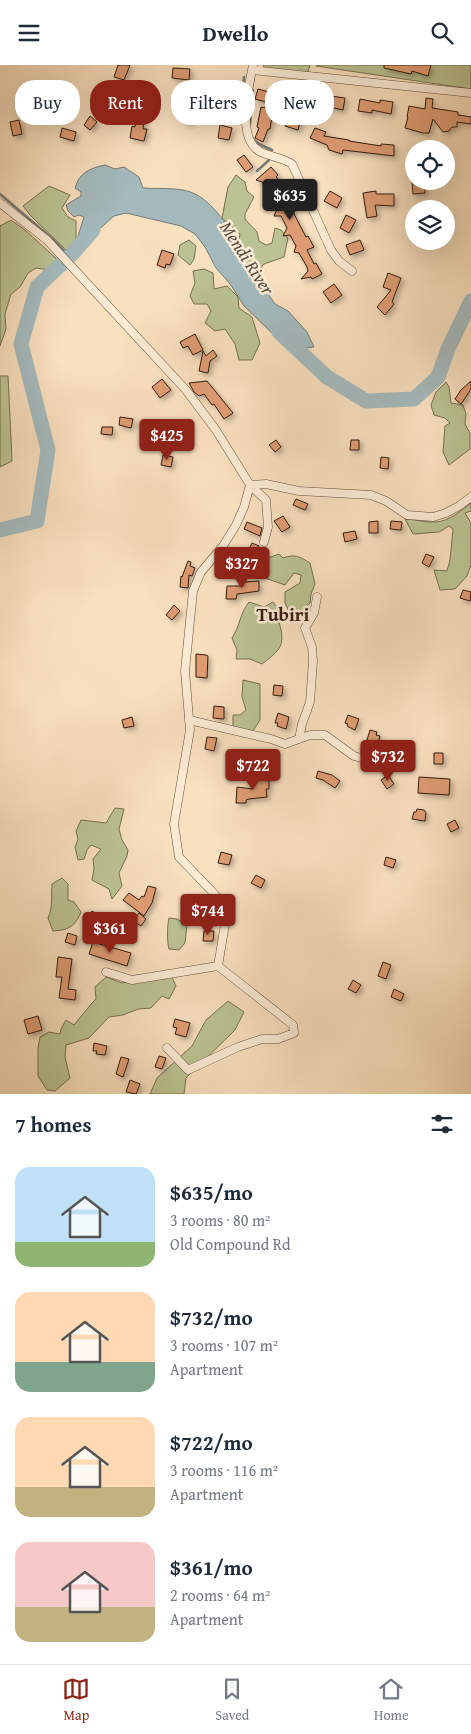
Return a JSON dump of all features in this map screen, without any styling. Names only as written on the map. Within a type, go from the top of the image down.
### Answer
[{"type":"street","points":[[352,271],[339,261],[331,250],[292,164],[282,158],[261,152],[252,144],[248,133],[246,117],[247,95],[253,68],[471,93]]},
{"type":"street","points":[[0,204],[47,240],[186,390],[216,430],[250,485],[266,501],[268,527],[264,542]]},
{"type":"street","points":[[250,485],[266,484],[299,491],[371,495],[386,501],[406,515],[433,517],[446,513],[471,497]]},
{"type":"street","points":[[218,966],[226,918],[224,904],[180,857],[174,824],[190,730],[185,671],[193,591],[201,572],[223,546],[236,525],[244,507],[250,485]]},
{"type":"street","points":[[299,739],[310,702],[313,661],[312,647],[304,628],[314,613],[317,597]]},
{"type":"street","points":[[189,720],[271,739],[284,744],[310,735],[325,735],[354,755],[394,767]]},
{"type":"street","points":[[106,971],[132,980],[218,966],[293,1025],[294,1033],[278,1039],[262,1039],[238,1047],[188,1070],[168,1048]]},
{"type":"green space","points":[[263,65],[310,65],[308,72],[265,69]]},
{"type":"green space","points":[[471,65],[471,89],[316,66]]},
{"type":"green space","points":[[236,175],[245,182],[247,191],[254,197],[245,214],[245,219],[257,232],[259,241],[266,245],[272,243],[275,228],[281,230],[288,238],[284,257],[264,264],[257,273],[249,272],[242,258],[239,244],[240,234],[222,218],[228,187]]},
{"type":"green space","points":[[49,186],[70,195],[62,208],[68,217],[76,221],[76,244],[69,253],[23,206]]},
{"type":"green space","points":[[11,220],[58,260],[60,269],[36,268],[28,273],[20,287],[11,294],[5,314],[6,329],[0,346],[0,226]]},
{"type":"green space","points":[[189,240],[196,246],[194,259],[190,265],[178,255],[180,245]]},
{"type":"green space","points":[[204,269],[213,273],[214,289],[227,286],[238,297],[239,308],[252,317],[260,343],[252,360],[239,360],[235,344],[225,329],[215,331],[205,323],[211,311],[207,304],[194,304],[190,296],[195,283],[193,271]]},
{"type":"green space","points":[[0,376],[8,376],[12,461],[0,467]]},
{"type":"green space","points":[[446,382],[449,387],[451,403],[463,405],[466,414],[465,424],[470,433],[470,449],[449,465],[443,452],[445,426],[450,423],[445,418],[434,415],[431,405],[436,392]]},
{"type":"green space","points":[[471,503],[471,511],[465,513],[471,523],[471,565],[467,576],[455,589],[440,590],[434,570],[447,571],[453,529],[449,526],[439,532],[413,534],[405,519],[428,522],[446,520]]},
{"type":"green space","points":[[279,554],[283,558],[296,556],[310,563],[315,584],[310,603],[293,620],[285,603],[285,592],[300,583],[301,575],[294,573],[285,585],[265,578],[265,559]]},
{"type":"green space","points":[[249,602],[264,607],[273,602],[285,618],[279,622],[282,637],[280,647],[262,664],[250,659],[236,659],[237,650],[232,638],[243,611]]},
{"type":"green space","points":[[243,680],[260,684],[260,720],[252,732],[233,727],[233,715],[240,715],[246,710],[242,697]]},
{"type":"green space","points":[[115,808],[124,809],[119,829],[122,840],[128,850],[119,873],[122,886],[112,899],[109,889],[92,880],[93,859],[101,849],[91,845],[84,859],[78,860],[75,847],[78,839],[76,831],[81,820],[106,823]]},
{"type":"green space","points":[[62,878],[68,884],[68,900],[74,902],[81,912],[70,927],[53,931],[48,918],[51,906],[52,884]]},
{"type":"green space","points":[[169,918],[177,919],[187,925],[185,943],[179,950],[169,949]]},
{"type":"green space","points":[[106,977],[122,983],[172,977],[176,986],[169,999],[162,996],[151,1008],[138,1009],[123,1015],[109,1017],[89,1038],[66,1045],[65,1057],[70,1078],[55,1091],[47,1090],[38,1076],[40,1037],[49,1032],[60,1034],[66,1020],[74,1025],[96,999],[95,987]]},
{"type":"green space","points":[[228,1001],[244,1012],[235,1030],[186,1078],[184,1094],[150,1094],[157,1078],[192,1046],[206,1020]]},
{"type":"water","points":[[105,165],[115,169],[124,167],[139,177],[143,188],[185,190],[195,194],[210,205],[238,236],[239,256],[275,304],[288,311],[307,332],[314,347],[304,348],[280,341],[244,306],[231,285],[216,268],[205,247],[195,234],[181,226],[126,213],[114,216],[96,232],[82,253],[78,236],[84,217],[79,215],[74,217],[68,211],[66,205],[81,196],[81,192],[75,188],[82,175]]},
{"type":"building","points":[[118,65],[130,65],[124,80],[114,77]]},
{"type":"building","points":[[384,65],[431,65],[428,76],[412,71],[411,74],[384,68]]},
{"type":"building","points":[[173,68],[190,69],[189,80],[172,78]]},
{"type":"building","points":[[258,89],[265,91],[265,102],[255,99]]},
{"type":"building","points":[[334,96],[345,98],[343,110],[334,108]]},
{"type":"building","points":[[426,98],[433,99],[432,108],[458,112],[458,115],[471,117],[471,124],[457,122],[457,127],[452,127],[449,131],[443,132],[433,119],[429,133],[405,128],[409,106],[425,109]]},
{"type":"building","points":[[360,99],[380,103],[380,100],[393,102],[391,114],[372,110],[372,113],[358,111]]},
{"type":"building","points":[[261,107],[265,108],[265,125],[271,125],[263,142],[255,138],[259,128],[257,127]]},
{"type":"building","points":[[90,116],[90,125],[94,125],[90,130],[84,125]]},
{"type":"building","points":[[15,121],[15,125],[20,125],[22,134],[13,136],[10,122]]},
{"type":"building","points":[[135,125],[143,125],[143,129],[147,129],[144,141],[130,138],[132,126],[135,127]]},
{"type":"building","points":[[220,125],[232,128],[229,140],[218,138]]},
{"type":"building","points":[[285,125],[299,125],[298,130]]},
{"type":"building","points":[[62,128],[76,132],[74,141],[60,137]]},
{"type":"building","points":[[315,128],[326,132],[324,136],[381,146],[381,144],[394,145],[394,156],[343,150],[342,154],[329,150],[327,145],[310,138]]},
{"type":"building","points":[[244,155],[253,167],[246,172],[237,160]]},
{"type":"building","points":[[271,167],[278,175],[276,177],[279,180],[277,181],[306,237],[308,236],[314,247],[307,250],[322,274],[312,279],[311,277],[301,279],[308,271],[307,267],[299,253],[294,252],[296,246],[290,235],[283,236],[287,228],[281,216],[274,216],[277,209],[273,201],[264,202],[270,195],[262,182],[256,180]]},
{"type":"building","points":[[413,190],[425,190],[425,193],[413,194]]},
{"type":"building","points":[[330,191],[342,198],[337,208],[324,201]]},
{"type":"building","points":[[376,191],[376,194],[394,194],[394,206],[375,205],[377,216],[367,218],[363,193]]},
{"type":"building","points":[[346,215],[356,220],[349,233],[340,228]]},
{"type":"building","points":[[360,240],[364,250],[350,255],[346,245]]},
{"type":"building","points":[[162,250],[174,254],[170,265],[166,264],[165,268],[157,265]]},
{"type":"building","points":[[388,273],[401,278],[392,302],[394,304],[385,315],[377,307],[391,290],[383,287]]},
{"type":"building","points":[[334,284],[342,295],[331,303],[323,292]]},
{"type":"building","points":[[195,334],[203,350],[193,355],[188,346],[183,348],[180,342]]},
{"type":"building","points":[[213,350],[217,356],[210,361],[208,373],[199,371],[203,351],[206,356]]},
{"type":"building","points":[[162,379],[171,390],[160,398],[152,387]]},
{"type":"building","points":[[207,381],[233,413],[224,419],[214,404],[212,405],[204,394],[199,396],[194,392],[189,383]]},
{"type":"building","points":[[471,381],[471,389],[461,404],[455,399]]},
{"type":"building","points":[[120,417],[133,419],[131,428],[119,425]]},
{"type":"building","points":[[102,427],[113,427],[112,435],[101,434]]},
{"type":"building","points":[[276,440],[281,447],[275,452],[269,445]]},
{"type":"building","points":[[351,440],[359,440],[359,450],[350,450]]},
{"type":"building","points":[[163,455],[173,457],[171,467],[161,465]]},
{"type":"building","points":[[381,457],[389,458],[388,469],[380,468]]},
{"type":"building","points":[[296,499],[308,504],[305,510],[293,505]]},
{"type":"building","points":[[283,516],[290,527],[282,532],[274,521]]},
{"type":"building","points":[[378,521],[378,533],[369,533],[369,522]]},
{"type":"building","points":[[391,521],[402,522],[401,530],[390,529]]},
{"type":"building","points":[[247,522],[262,528],[260,536],[244,529]]},
{"type":"building","points":[[355,531],[357,539],[345,542],[343,533]]},
{"type":"building","points":[[252,543],[259,546],[254,556],[247,553]]},
{"type":"building","points":[[426,554],[434,557],[429,567],[422,563]]},
{"type":"building","points":[[188,561],[191,562],[190,566],[195,568],[192,576],[189,575],[188,588],[180,587],[181,576]]},
{"type":"building","points":[[259,581],[259,591],[237,594],[236,599],[226,599],[227,586],[243,586],[243,582]]},
{"type":"building","points":[[463,590],[471,592],[470,601],[460,598]]},
{"type":"building","points":[[174,605],[180,611],[172,620],[166,615]]},
{"type":"building","points":[[196,654],[208,656],[207,678],[196,677]]},
{"type":"building","points":[[274,685],[283,686],[282,696],[273,695]]},
{"type":"building","points":[[214,706],[224,707],[224,719],[213,718]]},
{"type":"building","points":[[278,713],[289,717],[286,729],[277,726],[278,723],[275,723]]},
{"type":"building","points":[[348,715],[359,719],[355,730],[345,723]]},
{"type":"building","points":[[132,717],[134,726],[124,728],[122,720]]},
{"type":"building","points":[[370,730],[377,732],[376,735],[380,736],[378,743],[367,740]]},
{"type":"building","points":[[207,737],[217,738],[214,751],[205,749]]},
{"type":"building","points":[[395,753],[410,754],[410,764],[394,761]]},
{"type":"building","points":[[434,753],[443,753],[443,764],[434,764]]},
{"type":"building","points":[[318,771],[332,775],[340,781],[335,788],[316,778]]},
{"type":"building","points":[[388,775],[394,784],[387,789],[381,780]]},
{"type":"building","points":[[254,777],[269,778],[269,789],[266,789],[267,797],[249,799],[246,800],[246,803],[236,803],[237,787],[253,789]]},
{"type":"building","points":[[419,777],[450,779],[449,795],[418,793]]},
{"type":"building","points":[[417,809],[424,810],[426,813],[425,821],[412,819]]},
{"type":"building","points":[[455,820],[459,828],[451,832],[447,824]]},
{"type":"building","points":[[221,852],[232,855],[229,865],[218,863]]},
{"type":"building","points":[[386,857],[396,860],[393,868],[384,865]]},
{"type":"building","points":[[256,875],[265,880],[261,888],[251,883]]},
{"type":"building","points":[[148,886],[156,888],[152,903],[144,916],[123,900],[129,893],[139,900],[142,896],[144,897]]},
{"type":"building","points":[[92,911],[112,923],[106,933],[96,928],[98,925],[88,922]]},
{"type":"building","points":[[139,913],[146,919],[141,926],[133,921]]},
{"type":"building","points":[[204,931],[214,931],[213,941],[203,941]]},
{"type":"building","points":[[68,933],[77,936],[75,945],[65,942]]},
{"type":"building","points":[[93,942],[131,953],[127,966],[89,954]]},
{"type":"building","points":[[58,957],[72,959],[68,989],[76,990],[75,1000],[59,998],[62,977],[56,977]]},
{"type":"building","points":[[383,962],[391,965],[386,979],[378,976]]},
{"type":"building","points":[[353,980],[361,985],[356,993],[348,989]]},
{"type":"building","points":[[394,989],[404,994],[401,1001],[391,997]]},
{"type":"building","points":[[38,1016],[42,1030],[28,1034],[24,1020]]},
{"type":"building","points":[[175,1019],[190,1023],[186,1037],[175,1034],[177,1028],[173,1027]]},
{"type":"building","points":[[94,1043],[107,1046],[105,1055],[96,1054],[97,1051],[93,1051]]},
{"type":"building","points":[[159,1056],[166,1058],[162,1069],[155,1067]]},
{"type":"building","points":[[121,1057],[129,1059],[123,1077],[116,1074]]},
{"type":"building","points":[[130,1080],[140,1084],[136,1094],[126,1092]]},
{"type":"waterway","points":[[253,139],[272,150]]},
{"type":"waterway","points":[[257,171],[269,160]]},
{"type":"waterway","points":[[0,194],[55,241],[69,256]]},
{"type":"waterway","name":"Mendi River","points":[[0,530],[37,521],[48,450],[21,344],[37,287],[73,253],[93,230]]},
{"type":"waterway","name":"Mendi River","points":[[279,332],[327,377],[366,401],[414,399],[438,377],[448,349],[471,301]]},
{"type":"district","name":"Tubiri","points":[[283,614]]}]
